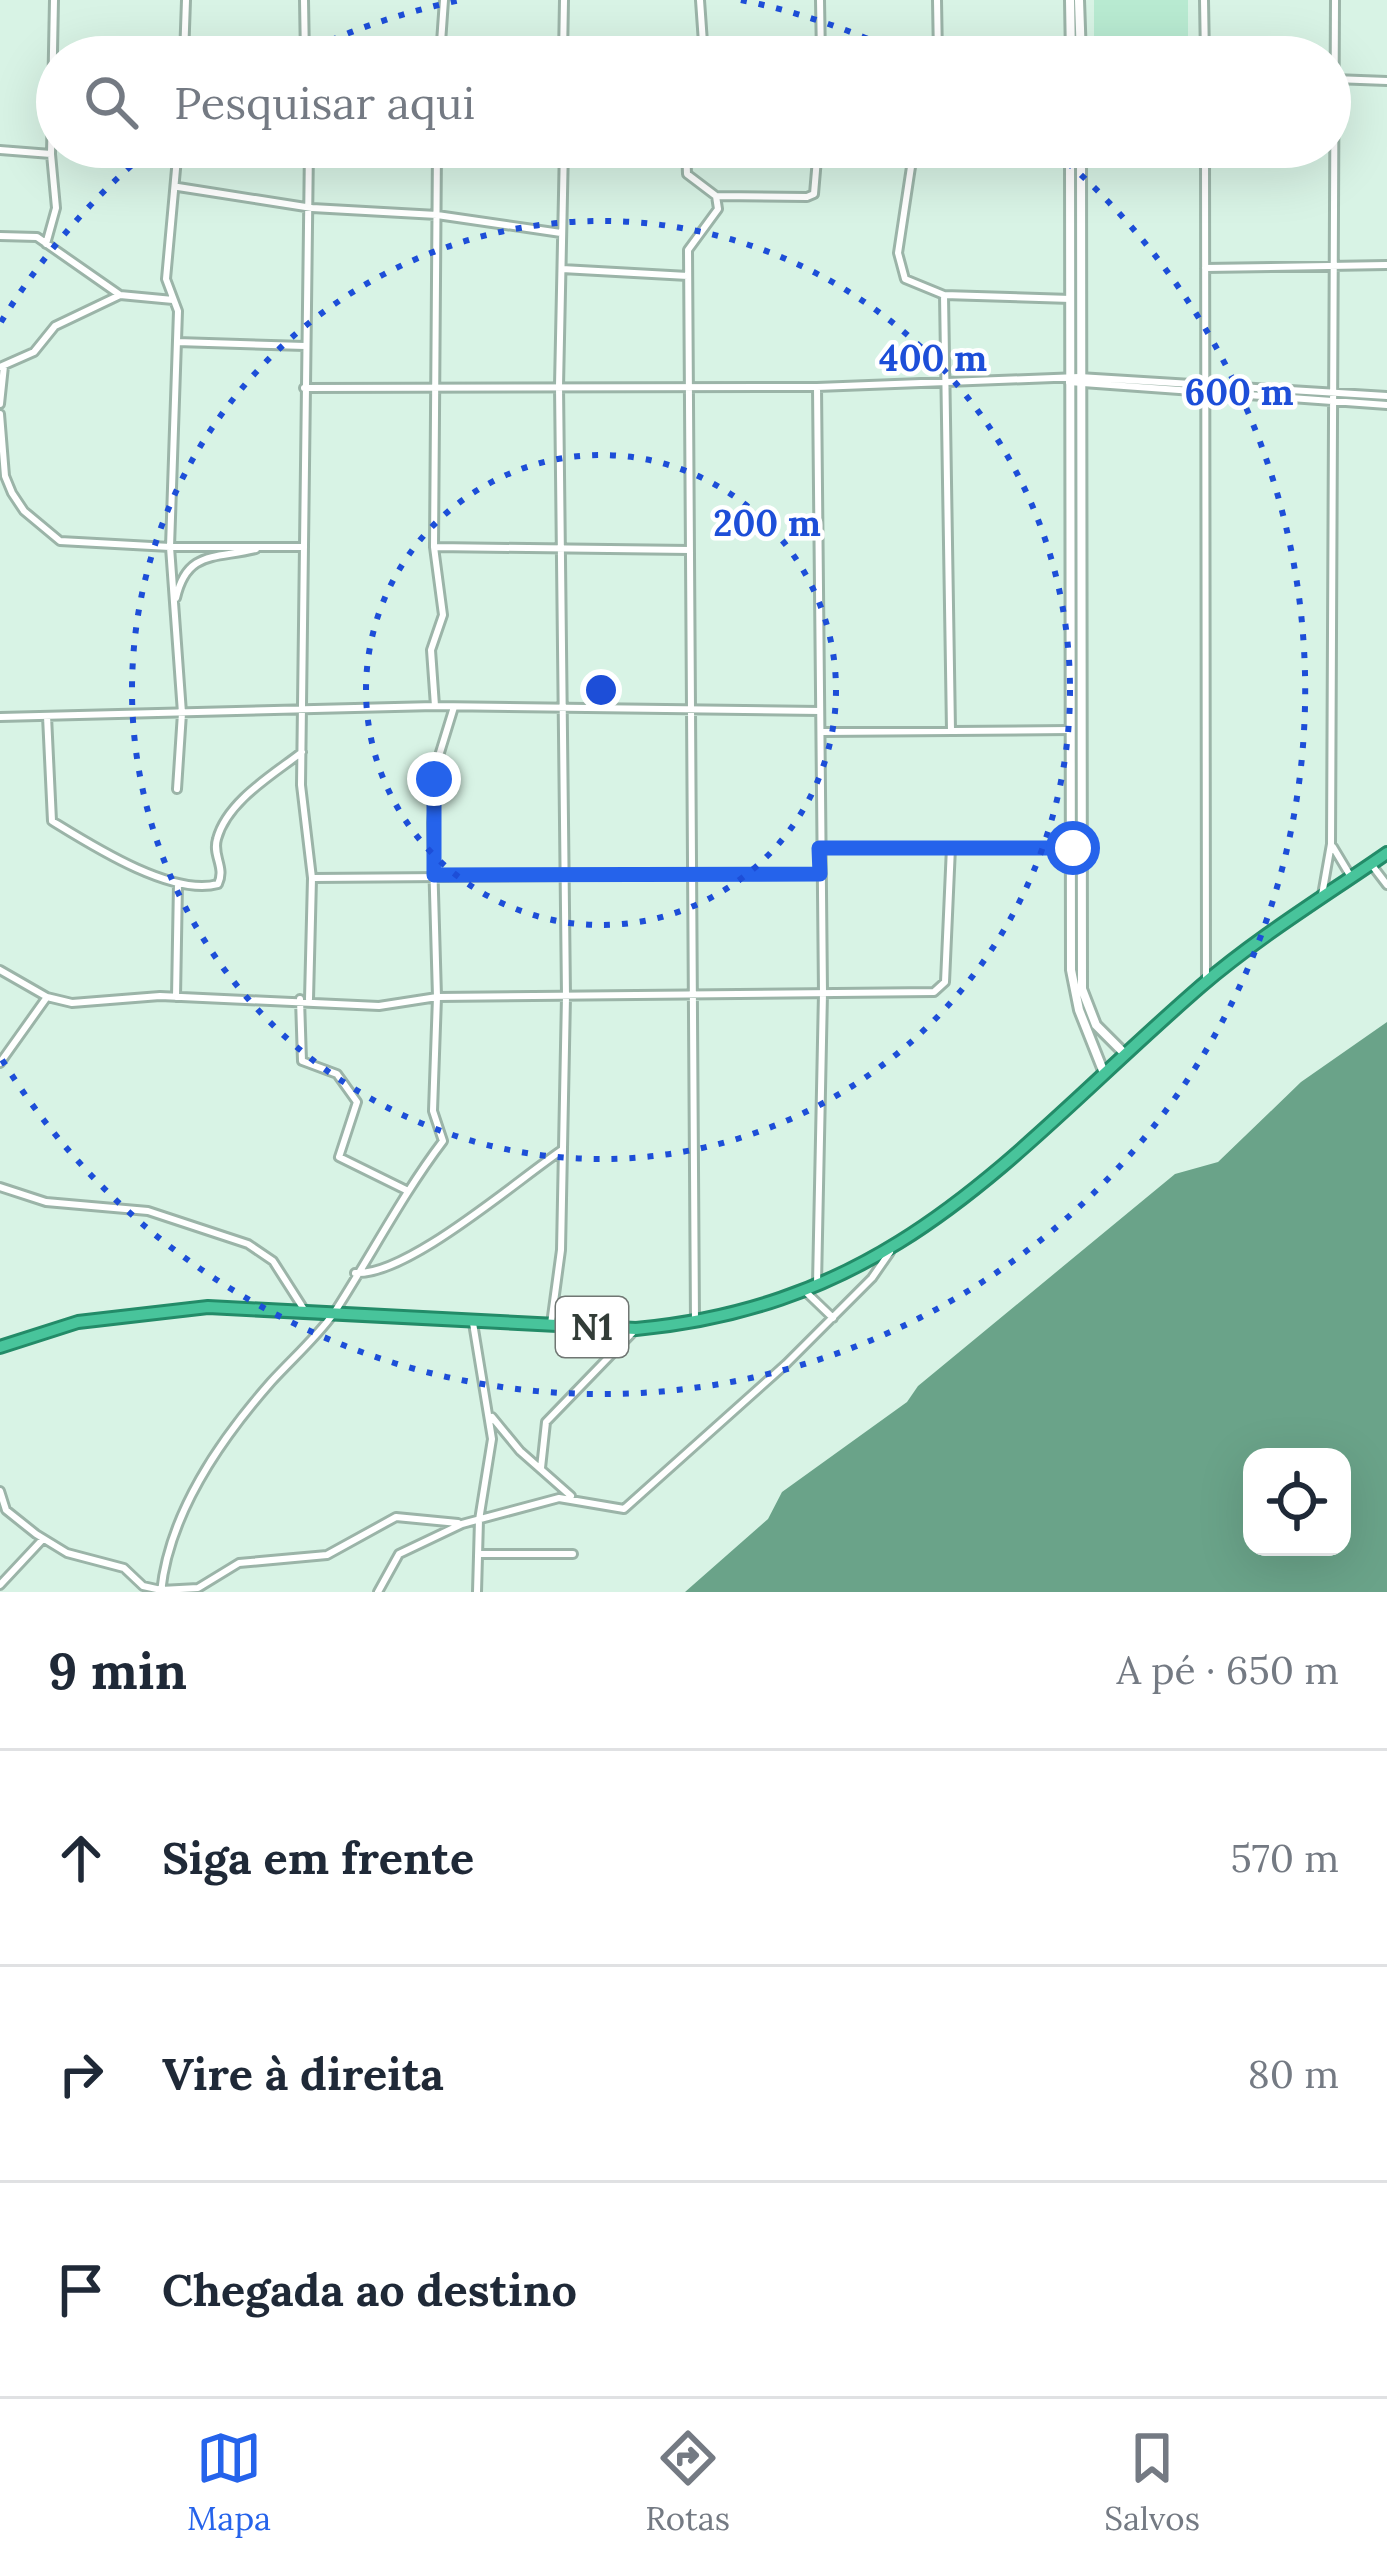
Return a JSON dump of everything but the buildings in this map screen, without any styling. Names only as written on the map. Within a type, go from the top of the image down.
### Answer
[{"type":"highway","name":"N1","points":[[0,1347],[133,1312],[208,1307],[636,1328],[695,1323],[811,1289],[890,1252],[979,1189],[1206,982],[1387,853]]},
{"type":"street","points":[[54,0],[55,36]]},
{"type":"street","points":[[184,36],[185,0]]},
{"type":"street","points":[[304,0],[305,36]]},
{"type":"street","points":[[441,36],[444,0]]},
{"type":"street","points":[[563,36],[564,0]]},
{"type":"street","points":[[700,0],[703,36]]},
{"type":"street","points":[[820,0],[821,36]]},
{"type":"street","points":[[937,0],[938,36]]},
{"type":"street","points":[[1072,36],[1075,0]]},
{"type":"street","points":[[1075,0],[1079,36]]},
{"type":"street","points":[[1204,0],[1205,36]]},
{"type":"street","points":[[1335,0],[1335,36]]},
{"type":"street","points":[[1351,80],[1387,81]]},
{"type":"street","points":[[0,150],[36,153]]},
{"type":"street","points":[[46,244],[56,208],[52,168]]},
{"type":"street","points":[[177,789],[182,712],[170,547],[177,342],[166,280],[178,168]]},
{"type":"street","points":[[310,168],[303,752],[312,878],[302,1061],[337,1074],[357,1102],[339,1156],[406,1190]]},
{"type":"street","points":[[435,706],[431,650],[443,615],[434,547],[437,168]]},
{"type":"street","points":[[551,1327],[561,1250],[566,996],[561,710],[563,168]]},
{"type":"street","points":[[687,168],[687,174],[716,196],[811,197],[815,168]]},
{"type":"street","points":[[911,168],[899,272],[944,296],[1071,299]]},
{"type":"street","points":[[1070,168],[1082,989],[1096,1025],[1123,1056]]},
{"type":"street","points":[[1080,168],[1072,380],[1072,983],[1106,1072]]},
{"type":"street","points":[[1205,168],[1206,982]]},
{"type":"street","points":[[1321,898],[1331,844],[1332,168]]},
{"type":"street","points":[[178,187],[312,208],[437,215],[561,233]]},
{"type":"street","points":[[695,1323],[688,250],[718,209],[716,196]]},
{"type":"street","points":[[0,236],[30,236],[120,295],[173,300]]},
{"type":"street","points":[[1205,268],[1387,266]]},
{"type":"street","points":[[562,269],[688,276]]},
{"type":"street","points":[[0,404],[2,366],[34,352],[56,326],[120,295]]},
{"type":"street","points":[[944,296],[951,730]]},
{"type":"street","points":[[177,342],[305,346]]},
{"type":"street","points":[[304,388],[817,387],[1072,380],[1387,400]]},
{"type":"street","points":[[817,387],[823,993],[811,1289],[832,1318]]},
{"type":"street","points":[[0,414],[7,482],[24,511],[60,541],[75,546],[122,541],[170,547],[303,547]]},
{"type":"street","points":[[175,614],[190,563],[200,557],[266,547]]},
{"type":"street","points":[[434,547],[690,550]]},
{"type":"street","points":[[0,717],[435,706],[820,711]]},
{"type":"street","points":[[161,1591],[176,1527],[208,1469],[265,1389],[334,1312],[406,1190],[443,1141],[433,1111],[437,997],[434,779],[454,707]]},
{"type":"street","points":[[47,716],[52,821],[178,884],[218,884],[220,832],[265,777],[303,752]]},
{"type":"street","points":[[821,732],[1074,730]]},
{"type":"street","points":[[1331,844],[1351,877]]},
{"type":"street","points":[[819,848],[1073,848]]},
{"type":"street","points":[[0,970],[47,997],[72,1003],[176,997],[232,1003],[305,999],[379,1006],[437,997],[823,993],[941,987],[951,848]]},
{"type":"street","points":[[1371,864],[1387,884]]},
{"type":"street","points":[[312,878],[820,874]]},
{"type":"street","points":[[176,997],[178,884]]},
{"type":"street","points":[[0,1063],[47,997]]},
{"type":"street","points":[[355,1273],[380,1272],[458,1227],[562,1150]]},
{"type":"street","points":[[0,1187],[46,1202],[148,1211],[248,1244],[284,1274],[305,1311]]},
{"type":"street","points":[[490,1414],[573,1499],[610,1510],[624,1509],[832,1318],[890,1252]]},
{"type":"street","points":[[472,1323],[490,1414],[477,1592]]},
{"type":"street","points":[[542,1468],[546,1422],[636,1328]]},
{"type":"street","points":[[0,1491],[3,1511],[43,1539],[68,1553],[124,1568],[142,1586],[161,1591],[201,1587],[239,1563],[328,1555],[396,1517],[462,1524]]},
{"type":"street","points":[[378,1592],[399,1554],[462,1524],[573,1499]]},
{"type":"street","points":[[2,1588],[43,1539]]},
{"type":"street","points":[[478,1554],[573,1554]]},
{"type":"shaded area","points":[[1094,0],[1188,0],[1188,36],[1094,36]]},
{"type":"shaded area","points":[[1387,1022],[1387,1592],[685,1592],[768,1519],[782,1492],[907,1402],[918,1386],[1175,1174],[1218,1162],[1301,1082]]},
{"type":"route","points":[[434,779],[434,875],[820,874],[819,848],[1073,848]]}]
